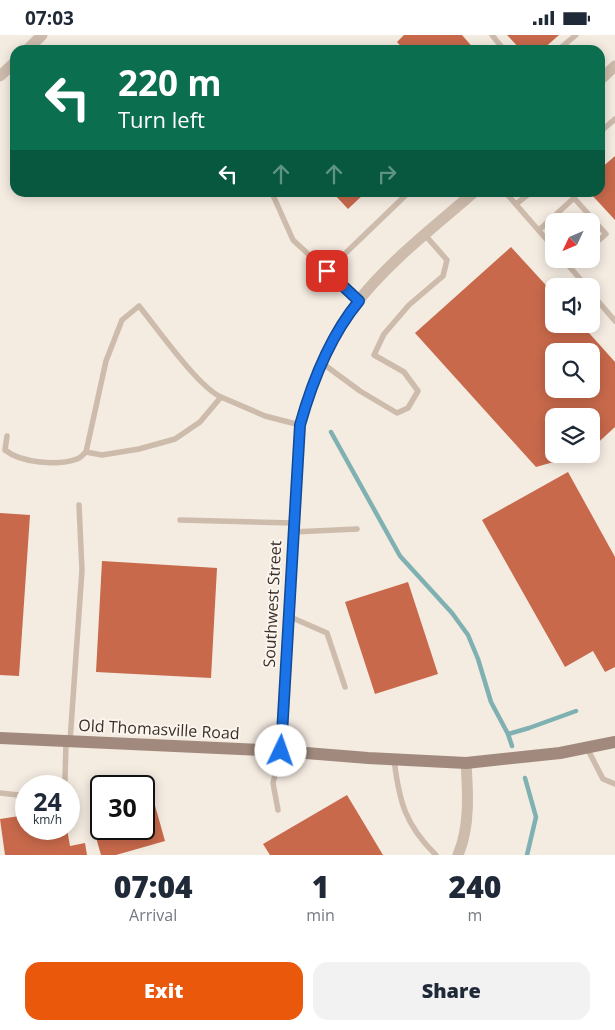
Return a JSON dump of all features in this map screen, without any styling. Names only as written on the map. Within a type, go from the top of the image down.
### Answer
[{"type":"street","points":[[32,45],[42,35]]},
{"type":"street","points":[[0,77],[10,67]]},
{"type":"street","points":[[605,76],[615,67]]},
{"type":"street","name":"Southwest Street","points":[[281,751],[300,425],[306,401],[333,341],[359,301],[380,277],[468,197]]},
{"type":"street","name":"Old Thomasville Road","points":[[0,737],[281,751],[466,763],[516,759],[615,742]]},
{"type":"street","points":[[458,855],[465,825],[468,797],[466,763]]},
{"type":"lane","points":[[492,35],[500,45]]},
{"type":"lane","points":[[564,45],[576,35]]},
{"type":"lane","points":[[605,128],[615,119]]},
{"type":"lane","points":[[274,197],[293,240],[359,301]]},
{"type":"lane","points":[[327,271],[404,197]]},
{"type":"lane","points":[[509,197],[545,237]]},
{"type":"lane","points":[[516,205],[525,197]]},
{"type":"lane","points":[[558,213],[574,198],[587,213]]},
{"type":"lane","points":[[539,230],[545,225]]},
{"type":"lane","points":[[600,227],[606,234],[600,239]]},
{"type":"lane","points":[[322,363],[360,391],[397,413],[408,408],[418,391],[404,372],[374,355],[384,334],[409,305],[443,276],[447,260],[425,235]]},
{"type":"lane","points":[[571,268],[579,278]]},
{"type":"lane","points":[[600,304],[615,321]]},
{"type":"lane","points":[[7,436],[5,451],[12,456],[40,462],[79,459],[86,452],[106,361],[122,321],[139,306],[198,379],[214,394],[265,416],[300,425]]},
{"type":"lane","points":[[86,452],[102,455],[139,449],[175,439],[200,422],[221,397]]},
{"type":"lane","points":[[65,775],[82,570],[78,505]]},
{"type":"lane","points":[[180,520],[357,529]]},
{"type":"lane","points":[[288,617],[327,633],[346,687]]},
{"type":"lane","points":[[587,748],[603,779],[615,784]]},
{"type":"lane","points":[[278,809],[273,783],[281,751]]},
{"type":"lane","points":[[394,759],[403,809],[424,843],[436,855]]},
{"type":"lane","points":[[0,793],[15,795]]},
{"type":"building","points":[[404,35],[462,35],[471,45],[400,45],[397,42]]},
{"type":"building","points":[[507,35],[559,35],[548,45],[516,45]]},
{"type":"building","points":[[615,156],[615,220],[594,197],[605,197],[605,165]]},
{"type":"building","points":[[337,197],[361,197],[348,209]]},
{"type":"building","points":[[511,247],[545,284],[545,333],[589,333],[598,343],[545,343],[545,398],[600,398],[600,345],[615,362],[615,427],[600,441],[600,408],[545,408],[545,463],[550,463],[536,467],[415,333]]},
{"type":"building","points":[[568,472],[615,557],[615,667],[605,672],[593,651],[565,667],[482,520]]},
{"type":"building","points":[[0,513],[30,515],[19,676],[0,675]]},
{"type":"building","points":[[102,561],[217,568],[211,678],[96,672]]},
{"type":"building","points":[[408,582],[438,674],[375,694],[345,602]]},
{"type":"building","points":[[347,795],[383,855],[270,855],[263,844]]},
{"type":"building","points":[[155,806],[165,841],[116,855],[101,855],[97,840],[155,840]]},
{"type":"building","points":[[15,817],[15,840],[69,840],[70,846],[85,843],[87,855],[5,855],[0,819]]},
{"type":"waterway","points":[[331,432],[400,556],[452,613],[468,635],[478,659],[491,702],[508,734],[512,746]]},
{"type":"waterway","points":[[508,734],[576,711]]},
{"type":"waterway","points":[[525,778],[536,817],[527,855]]},
{"type":"route","points":[[281,751],[292,532],[300,425],[306,401],[320,368],[333,341],[359,301],[327,271]]}]
